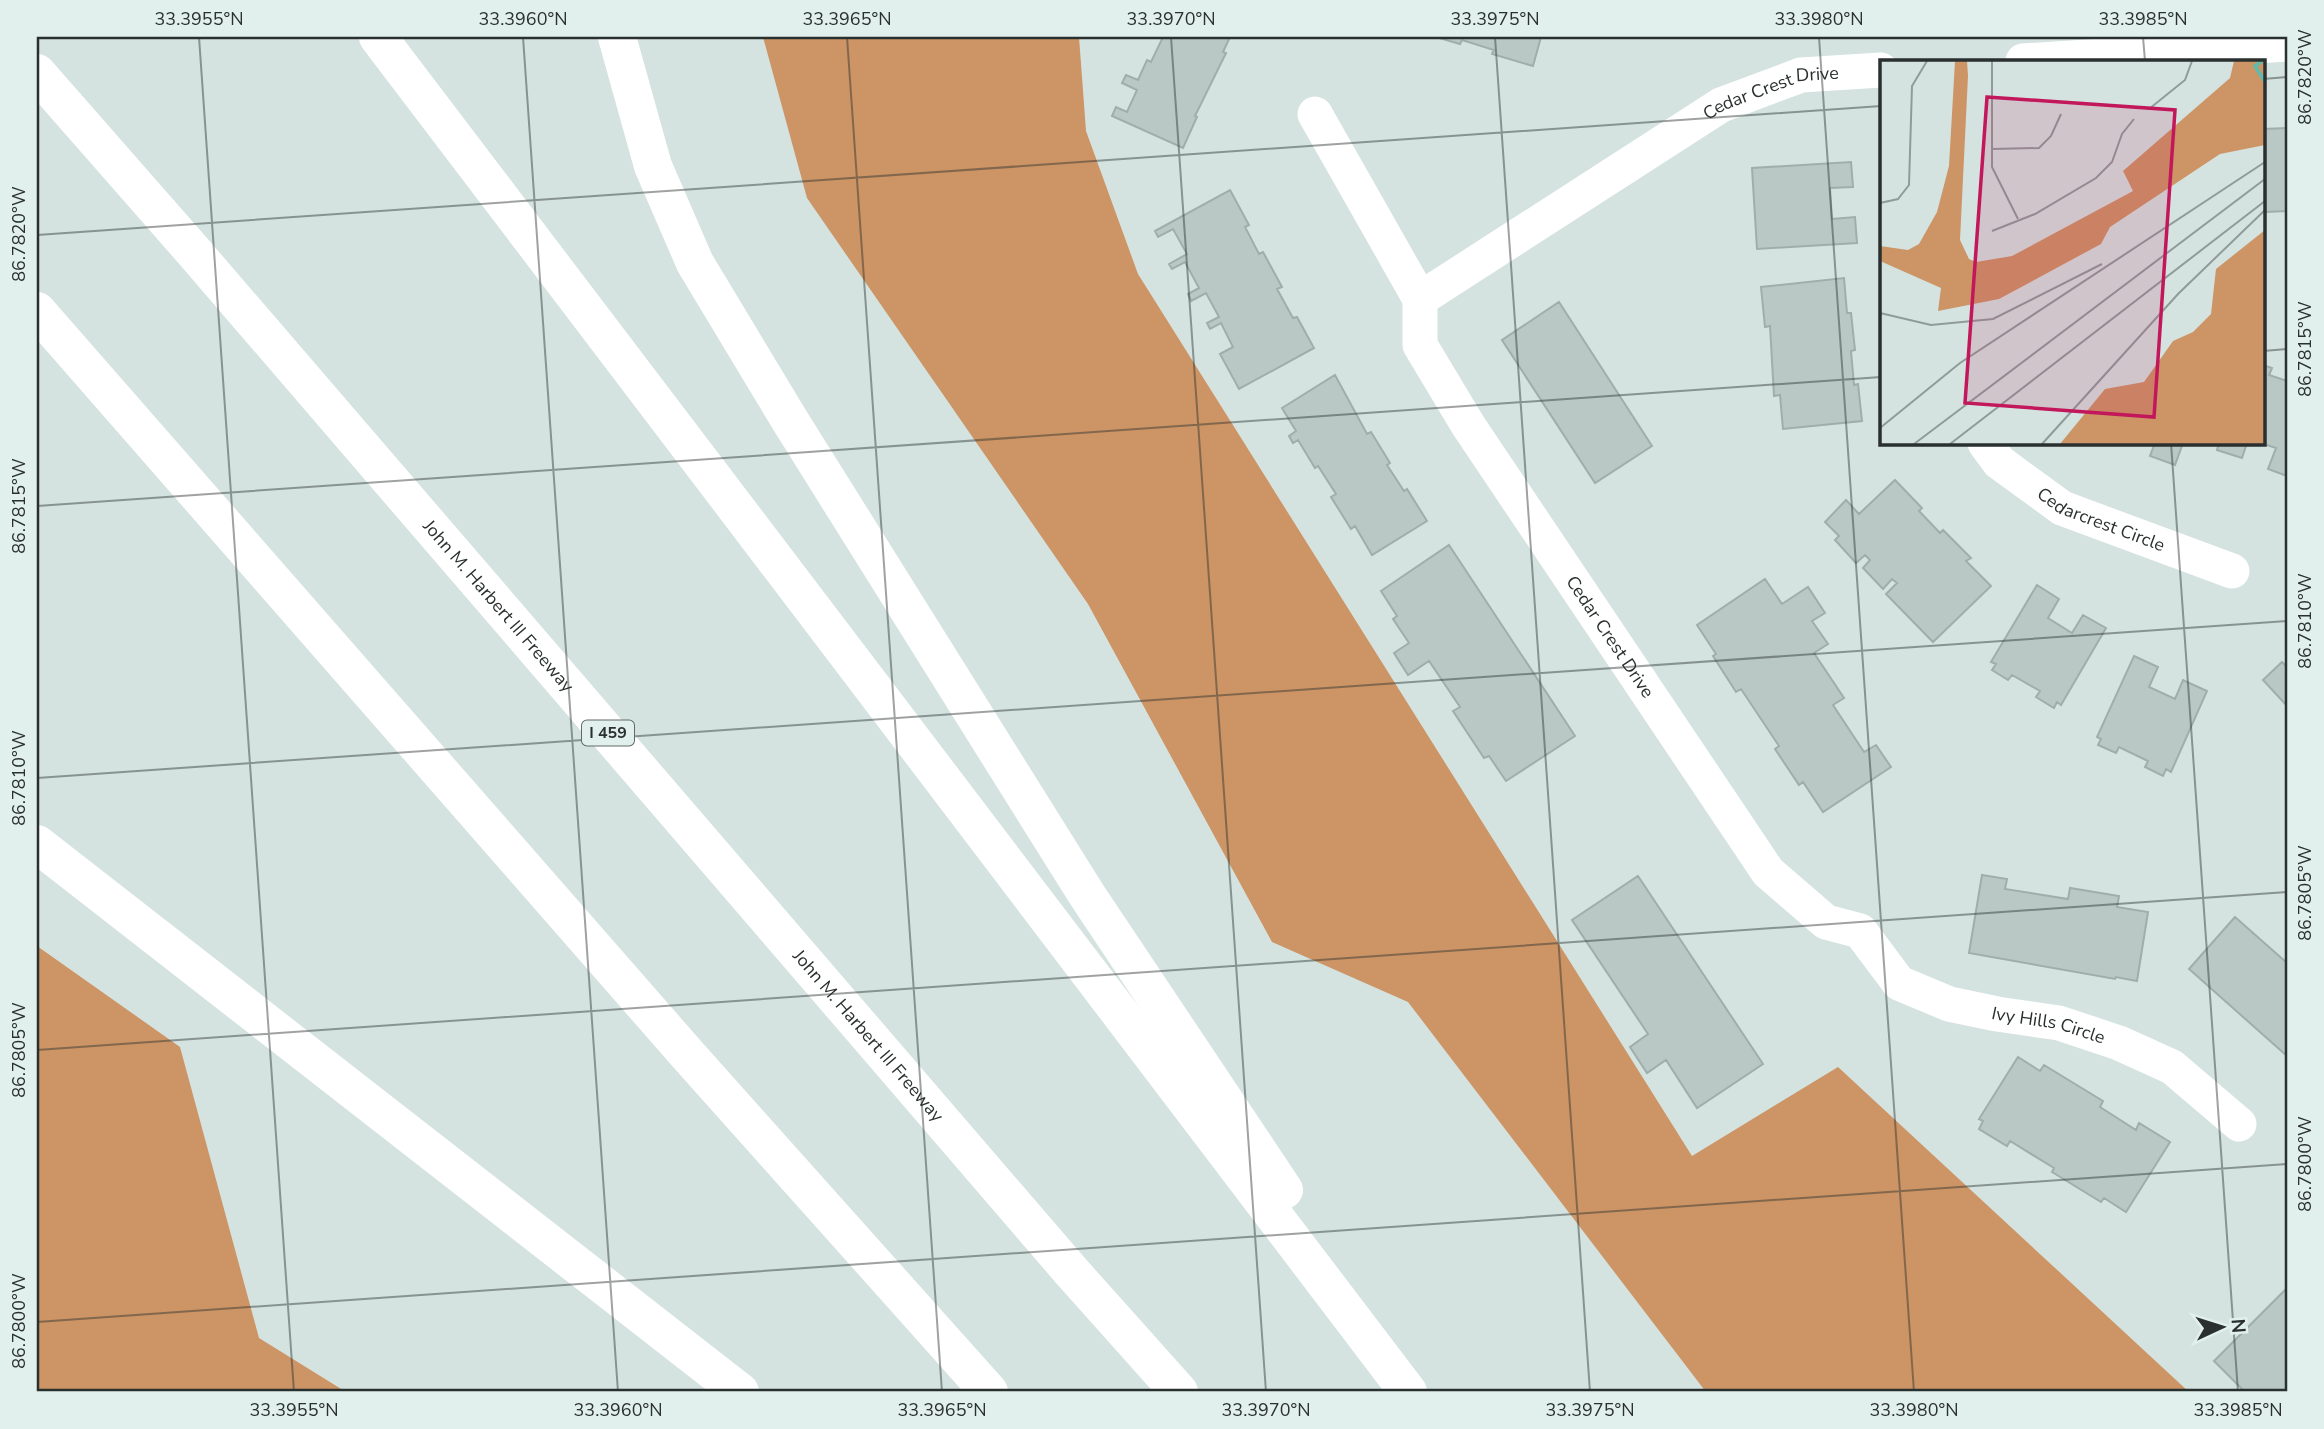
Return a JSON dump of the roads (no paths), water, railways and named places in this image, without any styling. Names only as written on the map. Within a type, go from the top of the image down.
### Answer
[{"type":"highway","points":[[378,37],[1408,1392]]},
{"type":"highway","points":[[617,37],[653,166],[695,263],[789,419],[1087,895],[1419,1392]]},
{"type":"highway","name":"John M. Harbert III Freeway","points":[[37,73],[1070,1270],[1180,1392]]},
{"type":"highway","points":[[37,311],[678,1043],[989,1392]]},
{"type":"highway","points":[[37,844],[740,1392]]},
{"type":"street","points":[[2039,60],[2287,44]]},
{"type":"street","name":"Cedar Crest Drive","points":[[1420,299],[1721,105],[1801,75],[1880,70]]},
{"type":"street","name":"Cedar Crest Drive","points":[[1315,114],[1420,299],[1420,345],[1468,425],[1768,872],[1826,922],[1860,931]]},
{"type":"street","name":"Cedarcrest Circle","points":[[1986,444],[1999,461],[2062,508],[2232,571]]},
{"type":"street","name":"Ivy Hills Circle","points":[[1860,931],[1899,983],[1949,1004],[2059,1023],[2119,1043],[2172,1067],[2239,1124]]}]
